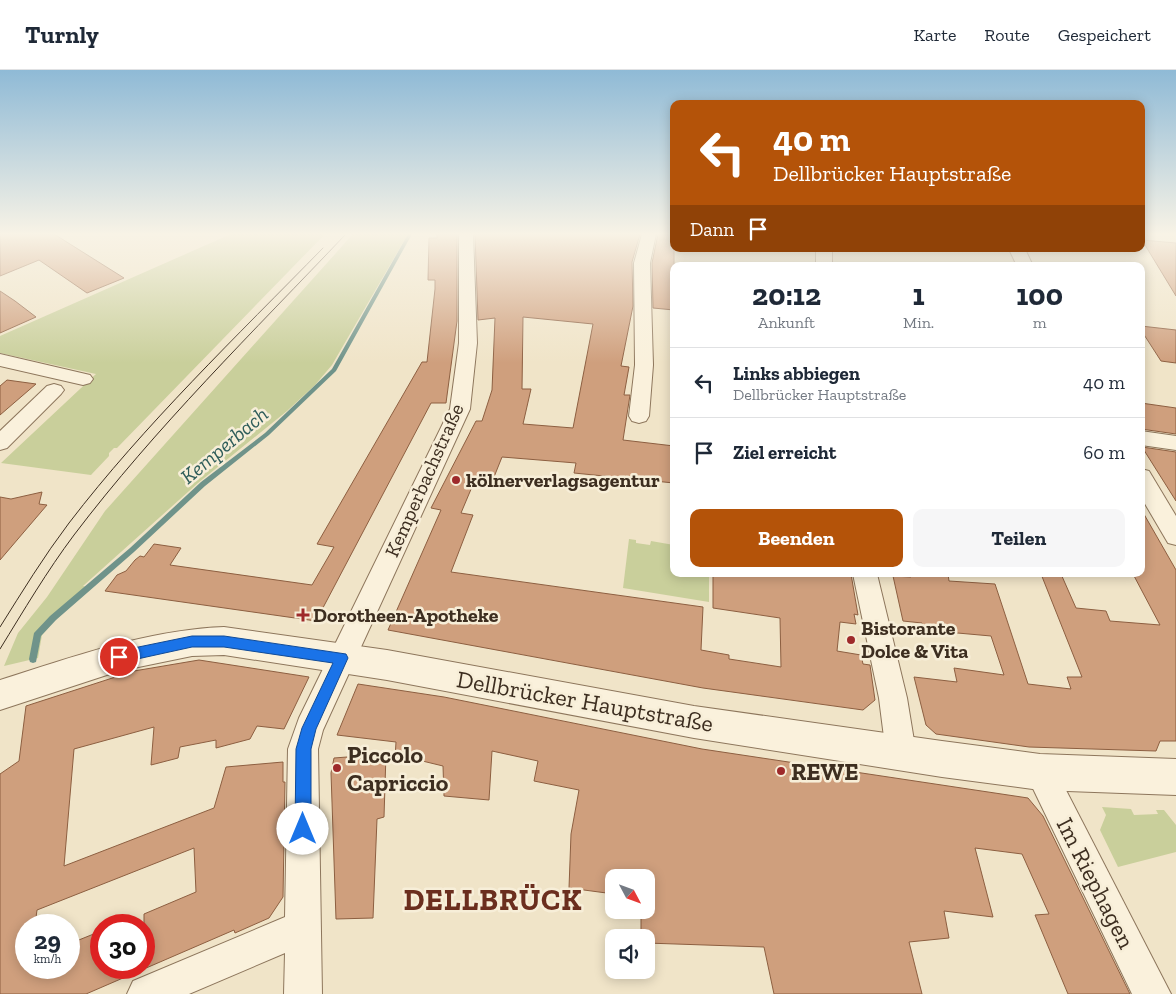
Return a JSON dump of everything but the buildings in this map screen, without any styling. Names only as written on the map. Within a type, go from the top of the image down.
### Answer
[{"type":"street","name":"Kemperbachstraße","points":[[303,994],[304,749],[309,728],[460,409],[467,372],[469,329],[467,277]]},
{"type":"street","points":[[639,416],[644,366],[642,277]]},
{"type":"street","points":[[0,360],[83,379]]},
{"type":"street","points":[[0,443],[54,390]]},
{"type":"street","points":[[1145,439],[1176,443]]},
{"type":"street","points":[[1145,484],[1176,536]]},
{"type":"street","points":[[867,577],[893,698],[901,753]]},
{"type":"street","name":"Dellbrücker Hauptstraße","points":[[0,695],[119,657],[192,642],[224,641],[342,658],[694,722],[901,753],[1040,772],[1176,777]]},
{"type":"street","name":"Im Riephagen","points":[[1040,772],[1152,994]]},
{"type":"street","points":[[146,994],[269,940],[302,929]]},
{"type":"green space","points":[[133,277],[283,277],[117,448],[114,448],[109,453],[109,456],[91,475],[1,463],[96,374],[0,353],[0,336]]},
{"type":"green space","points":[[314,277],[383,277],[332,365],[315,385],[287,411],[198,483],[83,586],[92,588],[56,619],[42,635],[38,658],[4,666],[18,633],[47,597],[105,511]]},
{"type":"green space","points":[[629,539],[636,540],[636,543],[650,545],[651,541],[670,544],[670,577],[709,577],[709,602],[623,588]]},
{"type":"green space","points":[[1102,807],[1131,809],[1134,815],[1158,814],[1156,810],[1164,810],[1176,825],[1176,852],[1118,867],[1100,830],[1106,815]]},
{"type":"waterway","name":"Kemperbach","points":[[33,659],[37,635],[53,618],[132,550],[203,484],[267,434],[334,370],[386,277]]},
{"type":"tram line","points":[[0,627],[33,574],[98,486],[160,416],[295,277]]},
{"type":"tram line","points":[[0,649],[54,563],[105,495],[172,418],[305,277]]},
{"type":"place","name":"kölnerverlagsagentur","points":[[456,480]]},
{"type":"place","name":"Dorotheen-Apotheke","points":[[303,615]]},
{"type":"place","name":"Bistorante Dolce & Vita","points":[[851,640]]},
{"type":"place","name":"Piccolo Capriccio","points":[[337,768]]},
{"type":"place","name":"REWE","points":[[781,771]]},
{"type":"district","name":"DELLBRÜCK","points":[[493,900]]},
{"type":"route","points":[[119,657],[192,642],[224,641],[342,658],[309,728],[304,749],[303,829]]}]
